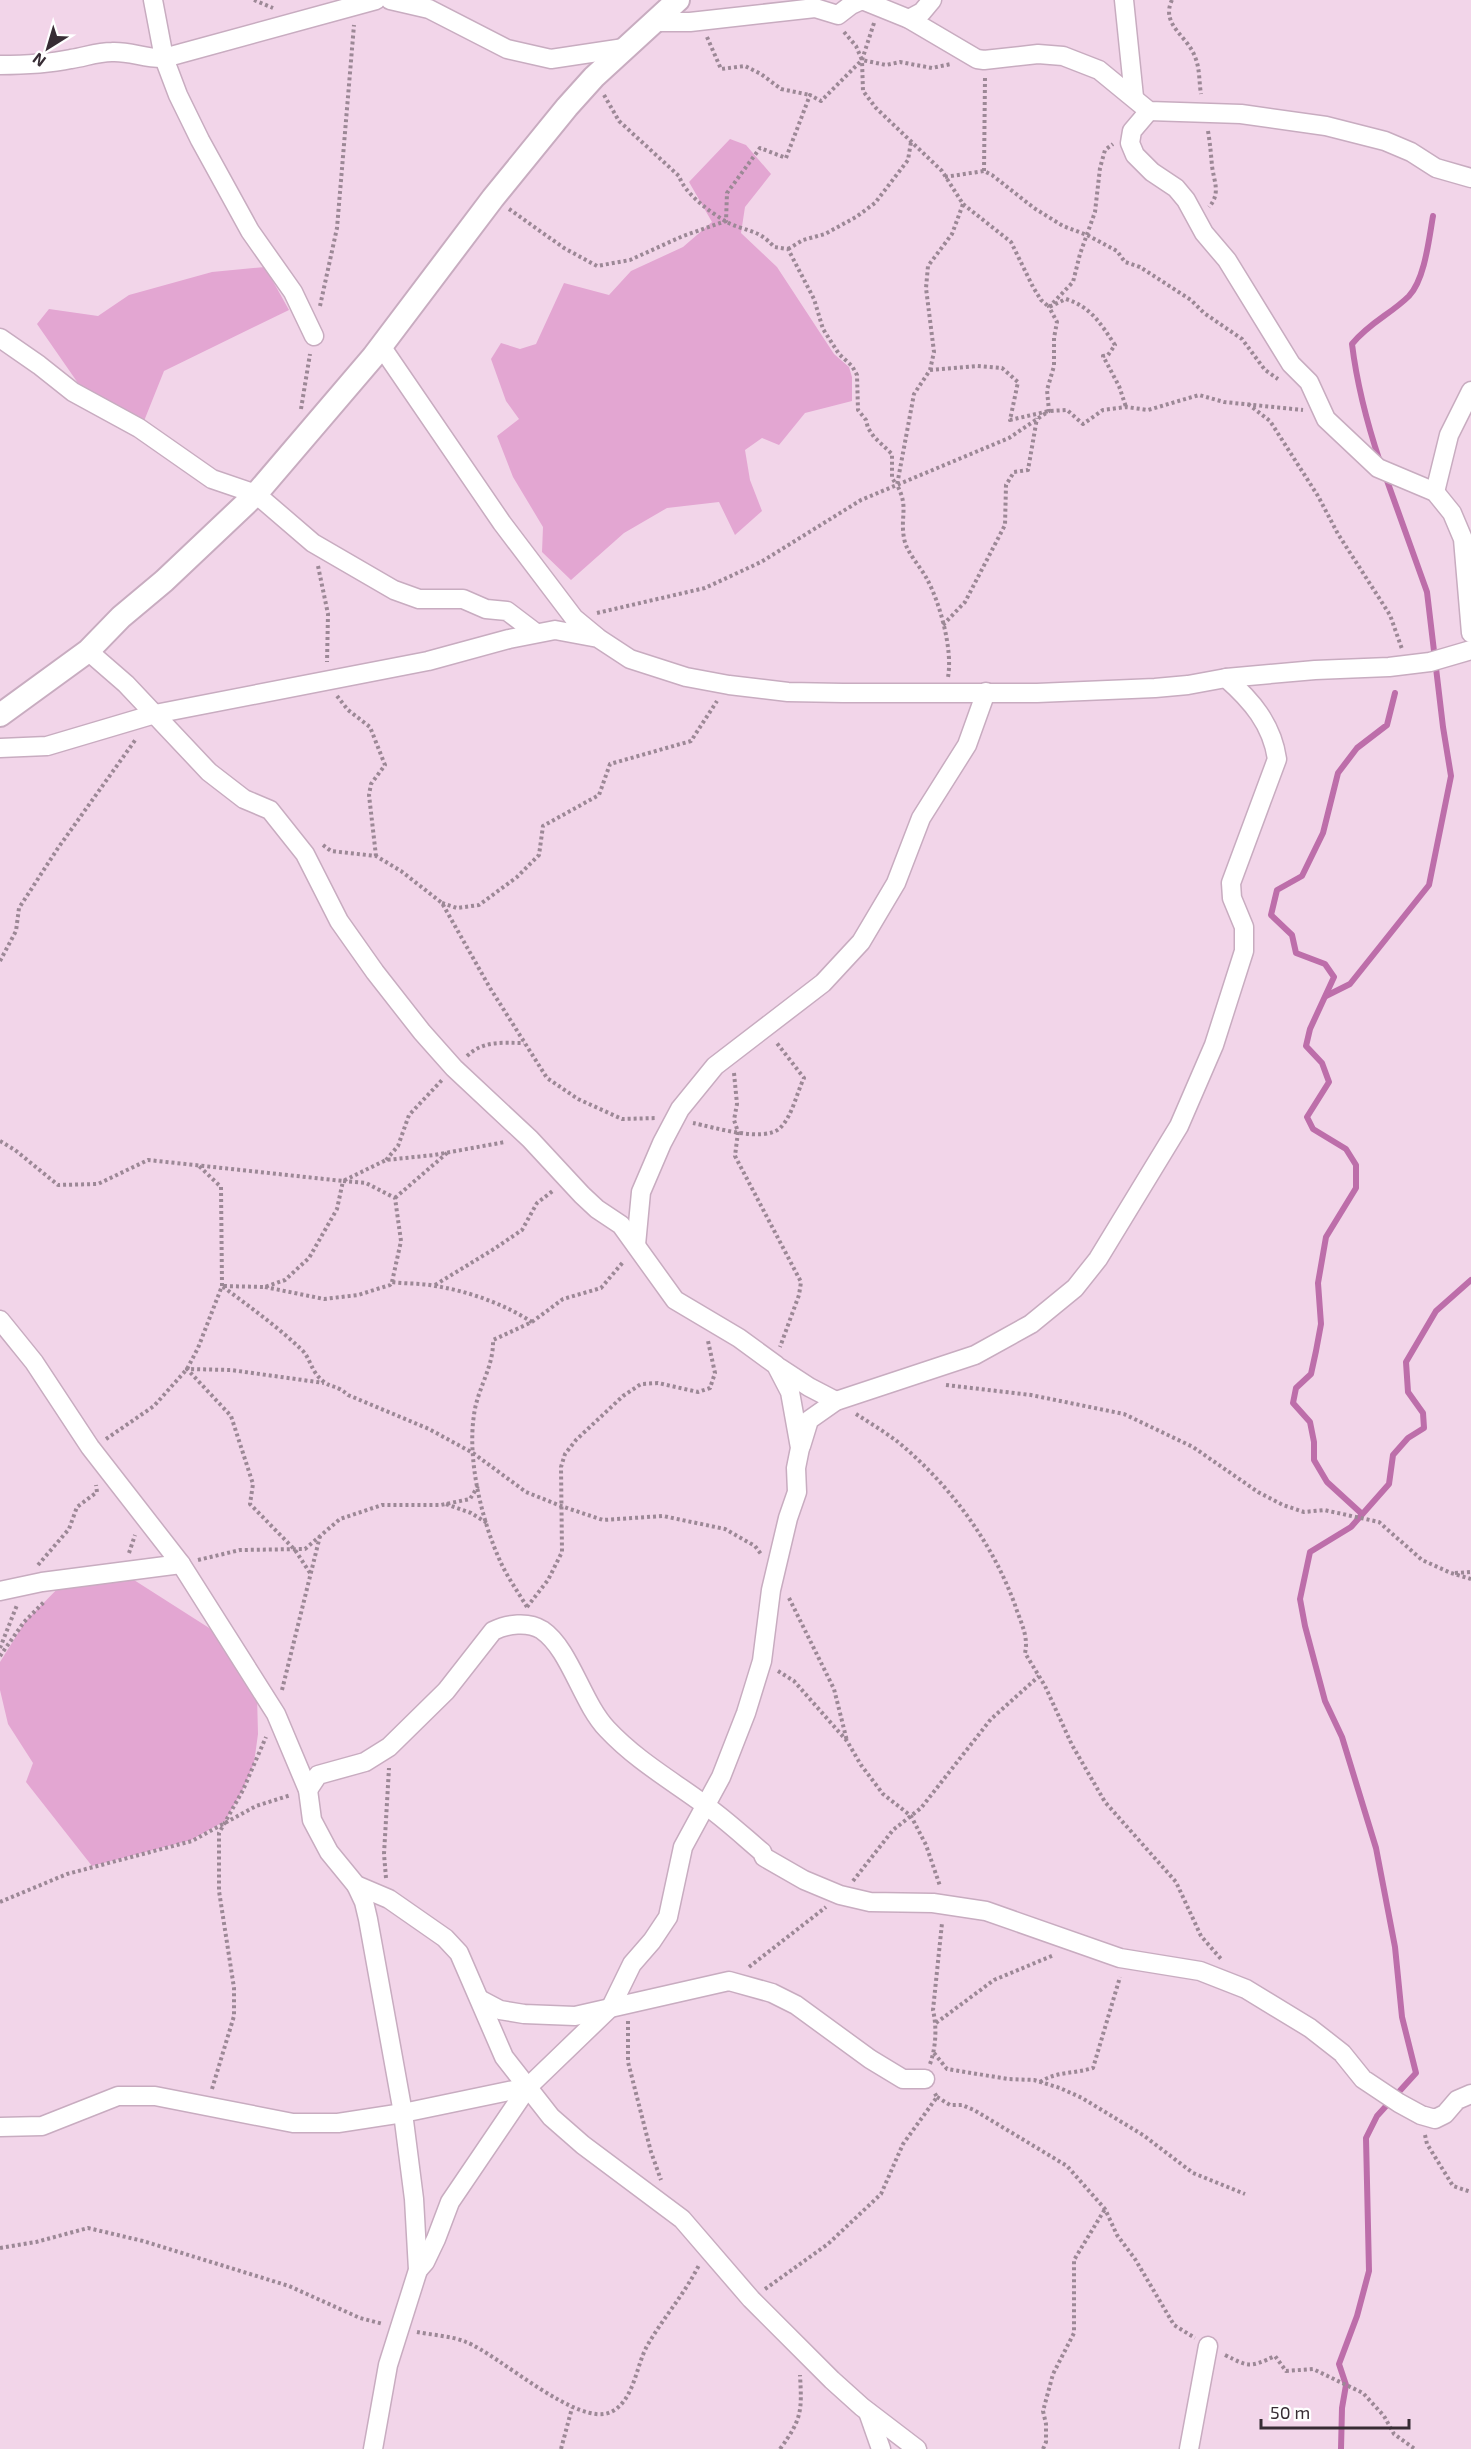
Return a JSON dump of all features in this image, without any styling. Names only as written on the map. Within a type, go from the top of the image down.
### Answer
[{"type":"street","points":[[153,0],[164,58],[200,140],[250,231],[293,292],[314,336]]},
{"type":"street","points":[[0,65],[32,65],[73,59],[93,53],[116,52],[151,59],[164,58],[376,0]]},
{"type":"street","points":[[390,0],[429,9],[507,49],[551,59],[624,48]]},
{"type":"street","points":[[0,715],[88,651],[121,617],[164,581],[256,494],[381,346],[493,198],[594,77],[678,0]]},
{"type":"street","points":[[652,22],[690,22],[815,8],[838,15],[862,0],[909,19],[969,55],[984,60],[1038,54],[1063,56],[1099,70],[1149,111],[1241,114],[1326,126],[1385,141],[1411,152],[1436,168],[1471,178]]},
{"type":"street","points":[[909,19],[922,12],[932,0]]},
{"type":"street","points":[[1124,0],[1134,97]]},
{"type":"street","points":[[1149,111],[1132,131],[1130,143],[1135,155],[1152,172],[1176,188],[1186,200],[1204,233],[1227,260],[1291,364],[1309,382],[1326,419],[1378,468],[1435,492],[1452,513],[1464,539],[1471,633]]},
{"type":"street","points":[[0,338],[73,392],[139,428],[212,479],[256,494],[313,543],[394,590],[419,599],[463,599],[486,609],[507,611],[536,633]]},
{"type":"street","points":[[381,346],[502,523],[574,618],[623,656],[686,677],[729,685],[799,692],[1037,693],[1155,688],[1226,678],[1408,665],[1430,662],[1471,650]]},
{"type":"street","points":[[1435,492],[1449,435],[1471,390]]},
{"type":"street","points":[[0,748],[47,746],[155,714],[428,661],[536,633],[555,630],[598,638]]},
{"type":"street","points":[[88,651],[126,684],[209,772],[244,799],[270,810],[304,854],[339,921],[388,989],[454,1068],[530,1139],[597,1209],[621,1225],[675,1300],[739,1338],[809,1387],[836,1401]]},
{"type":"street","points":[[418,2270],[425,2262],[436,2239],[450,2202],[528,2087],[619,2005],[632,1964],[652,1941],[668,1917],[683,1847],[721,1777],[746,1713],[762,1661],[775,1572],[797,1492],[796,1468],[809,1420],[836,1401],[975,1355],[1031,1324],[1075,1288],[1098,1259],[1179,1126],[1214,1045],[1244,951],[1244,927],[1232,898],[1232,883],[1277,759],[1276,750],[1262,716],[1249,698],[1226,678]]},
{"type":"street","points":[[636,1245],[641,1192],[680,1109],[715,1066],[823,983],[861,942],[896,884],[921,818],[967,745],[986,692]]},
{"type":"street","points":[[0,1320],[34,1362],[90,1447],[181,1564],[276,1714],[309,1790],[312,1820],[329,1852],[356,1884],[364,1902],[403,2113],[416,2223],[418,2270],[388,2365],[378,2410],[373,2449]]},
{"type":"street","points":[[776,1365],[790,1392],[800,1448]]},
{"type":"street","points":[[0,1591],[66,1579],[181,1564]]},
{"type":"street","points":[[309,1790],[318,1776],[365,1762],[389,1747],[446,1691],[493,1631],[522,1624],[539,1628],[552,1639],[592,1710],[621,1744],[654,1771],[706,1805],[762,1852],[764,1857],[804,1880],[840,1895],[870,1902],[944,1905],[986,1911],[1120,1958],[1200,1971],[1246,1989],[1310,2028],[1342,2053],[1363,2079],[1421,2115],[1435,2119],[1445,2114],[1457,2100],[1471,2094]]},
{"type":"street","points":[[356,1884],[389,1899],[445,1938],[459,1953],[504,2057],[551,2117],[583,2145],[682,2219],[751,2299],[832,2380],[868,2412],[917,2449]]},
{"type":"street","points":[[481,2000],[501,2010],[524,2014],[575,2016],[729,1981],[772,1993],[796,2005],[870,2059],[903,2079],[925,2079]]},
{"type":"street","points":[[0,2127],[42,2126],[118,2096],[155,2096],[293,2123],[338,2124],[528,2087]]},
{"type":"street","points":[[1189,2449],[1208,2346]]},
{"type":"street","points":[[868,2412],[880,2449]]},
{"type":"path","points":[[300,415],[337,228],[355,6]]},
{"type":"path","points":[[815,8],[838,26],[856,46],[862,60]]},
{"type":"path","points":[[879,8],[862,60],[863,92],[876,108],[942,171],[963,204],[1011,242],[1033,287],[1041,300],[1049,307],[1057,322],[1054,338],[1054,366],[1047,390],[1049,411]]},
{"type":"path","points":[[690,22],[710,40],[721,69],[745,66],[761,74],[781,89],[810,95],[821,101],[862,60]]},
{"type":"path","points":[[862,60],[886,64],[900,62],[932,68],[957,63],[969,55],[982,68],[986,81],[984,171]]},
{"type":"path","points":[[594,77],[619,122],[679,176],[683,187],[726,221],[765,236],[774,247],[789,249],[803,240],[825,234],[856,217],[875,203],[908,160],[911,142]]},
{"type":"path","points":[[726,221],[727,193],[734,180],[760,148],[786,158],[810,95]]},
{"type":"path","points":[[1049,307],[1073,282],[1095,212],[1100,168],[1105,150],[1132,131]]},
{"type":"path","points":[[945,177],[984,171],[1063,226],[1087,235],[1117,251],[1125,262],[1140,267],[1191,300],[1204,313],[1242,339],[1265,370],[1284,384]]},
{"type":"path","points":[[493,198],[564,248],[597,266],[630,260],[682,236],[726,221]]},
{"type":"path","points":[[897,485],[914,394],[930,370],[934,352],[927,288],[928,266],[952,234],[963,204]]},
{"type":"path","points":[[789,249],[814,299],[823,328],[839,354],[852,366],[857,375],[858,410],[874,437],[892,454],[892,478],[904,498],[904,540],[928,580],[943,625],[950,663],[945,692]]},
{"type":"path","points":[[1049,307],[1066,299],[1082,304],[1101,324],[1115,345],[1108,355],[1103,356],[1119,386],[1126,407]]},
{"type":"path","points":[[930,370],[977,366],[1002,368],[1018,382],[1010,420],[1049,411],[1067,410],[1083,424],[1103,410],[1126,407],[1148,410],[1199,395],[1224,402],[1322,412]]},
{"type":"path","points":[[1248,403],[1270,421],[1318,496],[1338,534],[1390,615],[1408,665]]},
{"type":"path","points":[[574,618],[705,588],[761,562],[861,500],[1009,438],[1049,411]]},
{"type":"path","points":[[943,625],[965,602],[1005,525],[1006,485],[1014,472],[1028,470],[1037,418]]},
{"type":"path","points":[[313,543],[328,614],[327,682],[348,710],[370,727],[385,765],[371,784],[369,795],[376,856]]},
{"type":"path","points":[[313,839],[331,851],[376,856],[401,871],[442,903],[457,908],[479,905],[517,877],[539,855],[543,826],[599,795],[610,764],[691,741],[729,685]]},
{"type":"path","points":[[0,962],[16,931],[19,908],[65,839],[155,714]]},
{"type":"path","points":[[442,903],[490,988],[547,1078],[579,1099],[622,1119],[675,1119],[753,1135],[778,1130],[784,1123],[804,1078],[764,1028]]},
{"type":"path","points":[[734,1051],[737,1104],[734,1120],[738,1132],[735,1156],[801,1282],[799,1295],[781,1342],[776,1365]]},
{"type":"path","points":[[265,1287],[285,1280],[309,1258],[336,1209],[343,1181],[386,1160],[530,1139]]},
{"type":"path","points":[[0,1141],[15,1150],[58,1185],[98,1184],[148,1160],[366,1183],[395,1198]]},
{"type":"path","points":[[395,1198],[447,1152]]},
{"type":"path","points":[[90,1447],[154,1406],[187,1369],[222,1286],[222,1187],[198,1165]]},
{"type":"path","points":[[435,1286],[522,1230],[537,1203],[568,1180]]},
{"type":"path","points":[[222,1286],[265,1287],[324,1299],[358,1294],[390,1285],[401,1241],[395,1198]]},
{"type":"path","points":[[636,1245],[601,1288],[563,1299],[532,1322],[494,1340],[494,1355],[474,1414],[473,1453],[478,1485],[501,1563],[527,1608],[548,1580],[562,1552],[561,1467],[565,1454],[576,1440],[623,1396],[641,1384],[658,1383],[698,1392],[710,1388],[715,1373],[703,1317]]},
{"type":"path","points":[[392,1282],[435,1286],[466,1293],[514,1311],[532,1322]]},
{"type":"path","points":[[222,1286],[282,1330],[307,1356],[309,1366],[325,1383]]},
{"type":"path","points":[[187,1369],[231,1370],[339,1386],[348,1395],[429,1429],[473,1453],[526,1492],[561,1506],[603,1520],[663,1516],[724,1529],[755,1546],[775,1572],[834,1689],[847,1742]]},
{"type":"path","points":[[187,1369],[231,1416],[253,1484],[250,1504],[296,1550],[311,1574]]},
{"type":"path","points":[[938,1384],[1031,1395],[1124,1414],[1192,1447],[1258,1492],[1283,1505],[1304,1512],[1324,1510],[1379,1522],[1422,1560],[1451,1574],[1471,1579]]},
{"type":"path","points":[[836,1401],[898,1442],[932,1475],[976,1525],[1004,1576],[1028,1641],[1025,1653],[1039,1676],[1072,1745],[1105,1802],[1176,1882],[1201,1936],[1224,1962]]},
{"type":"path","points":[[0,1648],[11,1624],[21,1587],[69,1529],[77,1507],[97,1492],[95,1481]]},
{"type":"path","points":[[181,1564],[240,1550],[304,1549],[340,1519],[382,1505],[446,1504],[470,1498],[478,1485]]},
{"type":"path","points":[[446,1504],[488,1522]]},
{"type":"path","points":[[124,1571],[142,1513]]},
{"type":"path","points":[[206,2106],[234,2016],[234,1988],[219,1891],[219,1833],[243,1790],[276,1714],[320,1536]]},
{"type":"path","points":[[1451,1574],[1471,1572]]},
{"type":"path","points":[[0,1656],[24,1622],[66,1579]]},
{"type":"path","points":[[762,1661],[794,1681],[847,1742],[861,1766],[883,1794],[911,1816],[926,1845],[941,1888],[944,1905],[933,2010],[936,2023],[934,2053],[925,2079],[937,2097],[950,2105],[962,2105],[974,2110],[1067,2166],[1105,2209],[1117,2235],[1135,2259],[1174,2325],[1246,2366],[1258,2364],[1275,2356],[1286,2371],[1313,2369],[1363,2393],[1384,2416],[1394,2434],[1415,2449]]},
{"type":"path","points":[[729,1981],[763,1958],[840,1895],[893,1830],[921,1808],[991,1719],[1039,1676]]},
{"type":"path","points":[[389,1747],[384,1854],[389,1899]]},
{"type":"path","points":[[0,1902],[67,1874],[192,1841],[256,1806],[309,1790]]},
{"type":"path","points":[[936,2023],[994,1980],[1081,1944]]},
{"type":"path","points":[[1039,2082],[1052,2074],[1077,2073],[1093,2068],[1116,1995],[1120,1977],[1120,1958]]},
{"type":"path","points":[[619,2005],[628,2062],[651,2152],[672,2210]]},
{"type":"path","points":[[934,2053],[947,2069],[1039,2082],[1082,2098],[1143,2135],[1193,2173],[1245,2194]]},
{"type":"path","points":[[751,2299],[828,2244],[881,2194],[903,2144],[937,2097]]},
{"type":"path","points":[[1421,2115],[1427,2144],[1453,2186],[1471,2192]]},
{"type":"path","points":[[1043,2449],[1046,2442],[1046,2424],[1043,2411],[1053,2374],[1074,2333],[1074,2260],[1105,2209]]},
{"type":"path","points":[[0,2248],[36,2242],[88,2228],[143,2241],[289,2286],[360,2318],[466,2342],[572,2408],[600,2414],[610,2413],[626,2400],[647,2346],[690,2282],[707,2248]]},
{"type":"path","points":[[780,2449],[797,2426],[802,2405],[799,2346]]},
{"type":"path","points":[[561,2449],[572,2408]]},
{"type":"shaded area","points":[[730,139],[746,145],[771,174],[745,207],[741,233],[777,267],[834,354],[849,367],[852,377],[852,401],[805,413],[779,445],[762,438],[745,450],[750,480],[762,511],[735,535],[719,502],[667,508],[624,533],[571,580],[542,552],[543,527],[513,477],[497,436],[519,419],[506,401],[491,359],[501,343],[520,349],[536,344],[564,283],[609,295],[631,271],[683,247],[712,222],[689,182]]},
{"type":"shaded area","points":[[265,267],[289,310],[164,371],[144,421],[80,386],[37,324],[49,309],[98,316],[129,295],[212,272]]},
{"type":"shaded area","points":[[123,1573],[217,1633],[224,1651],[257,1695],[258,1734],[254,1763],[225,1821],[191,1840],[92,1866],[26,1782],[33,1763],[8,1724],[0,1690],[0,1662],[25,1622],[66,1580]]},
{"type":"waterway","points":[[1380,462],[1363,404],[1352,344],[1409,296],[1414,289],[1426,258],[1433,216]]},
{"type":"waterway","points":[[1326,996],[1350,984],[1429,885],[1451,776],[1427,592],[1385,475]]},
{"type":"waterway","points":[[1362,1514],[1327,1482],[1314,1460],[1314,1442],[1310,1422],[1293,1403],[1296,1388],[1311,1374],[1316,1351],[1321,1324],[1318,1283],[1326,1237],[1356,1188],[1356,1165],[1346,1149],[1313,1129],[1307,1117],[1329,1082],[1322,1063],[1306,1046],[1310,1029],[1334,977],[1325,964],[1296,953],[1292,935],[1271,915],[1277,890],[1302,876],[1323,833],[1338,773],[1357,748],[1387,725],[1395,693]]},
{"type":"waterway","points":[[1341,2449],[1342,2408],[1346,2385],[1339,2364],[1357,2316],[1369,2271],[1366,2138],[1377,2116],[1416,2073],[1402,2017],[1395,1947],[1376,1848],[1342,1737],[1325,1701],[1300,1599],[1310,1552],[1351,1527],[1389,1484],[1393,1455],[1408,1438],[1424,1428],[1423,1413],[1408,1392],[1406,1362],[1436,1311],[1471,1280]]}]
